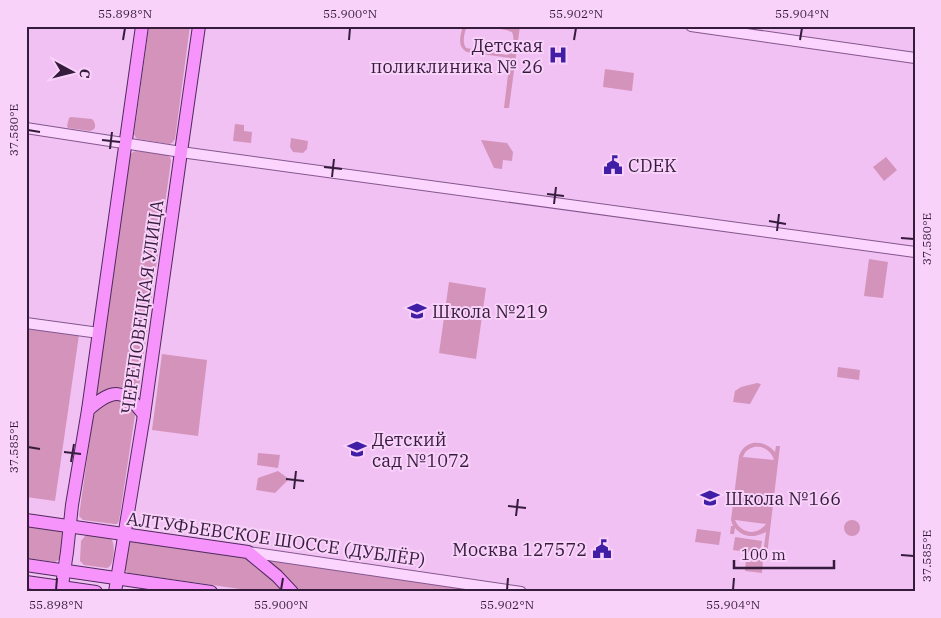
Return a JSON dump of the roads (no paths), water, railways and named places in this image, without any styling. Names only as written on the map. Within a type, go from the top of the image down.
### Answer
[{"type":"main road","points":[[61,589],[142,26]]},
{"type":"main road","name":"ЧЕРЕПОВЕЦКАЯ УЛИЦА","points":[[115,592],[144,415],[200,26]]},
{"type":"main road","points":[[88,410],[103,397],[116,394],[132,401],[144,415]]},
{"type":"main road","name":"АЛТУФЬЕВСКОЕ ШОССЕ (ДУБЛЁР)","points":[[26,520],[248,552]]},
{"type":"main road","points":[[248,552],[292,592]]},
{"type":"main road","points":[[26,565],[211,592]]},
{"type":"main road","points":[[26,582],[61,589],[96,592]]},
{"type":"street","points":[[691,26],[915,58]]},
{"type":"street","points":[[26,128],[181,152],[915,252]]},
{"type":"street","points":[[26,323],[99,333]]},
{"type":"street","name":"АЛТУФЬЕВСКОЕ ШОССЕ (ДУБЛЁР)","points":[[248,552],[521,592]]},
{"type":"place","name":"Детская поликлиника № 26","points":[[558,55]]},
{"type":"place","name":"CDEK","points":[[613,165]]},
{"type":"place","name":"Школа №219","points":[[417,311]]},
{"type":"place","name":"Детский сад №1072","points":[[357,449]]},
{"type":"place","name":"Школа №166","points":[[710,498]]},
{"type":"place","name":"Москва 127572","points":[[602,549]]}]
